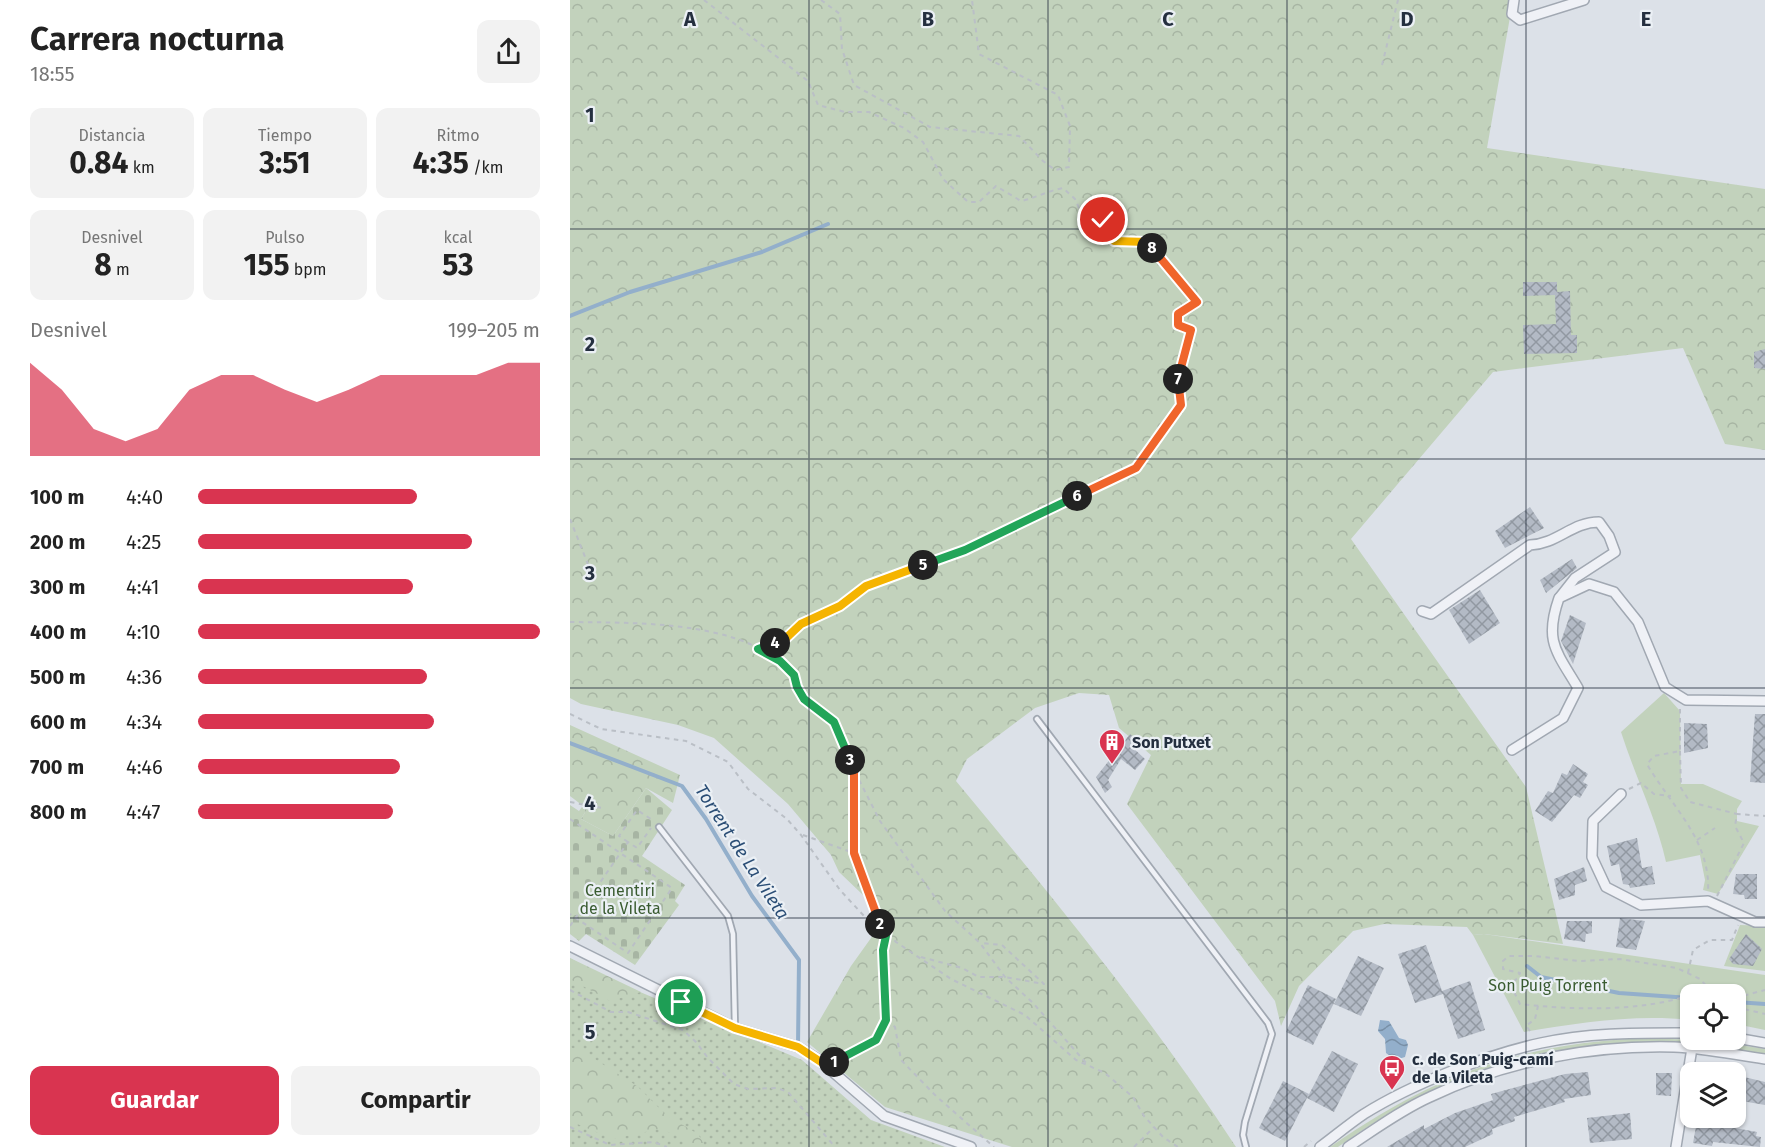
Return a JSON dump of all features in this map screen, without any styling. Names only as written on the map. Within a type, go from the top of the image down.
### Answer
[{"type":"street","points":[[1514,0],[1512,15],[1520,20],[1584,0]]},
{"type":"street","points":[[1422,611],[1431,614],[1530,545],[1545,544],[1585,522],[1599,522],[1609,536],[1615,552],[1575,578],[1559,598],[1550,624],[1557,653],[1578,688],[1563,718],[1512,750]]},
{"type":"street","points":[[1559,598],[1589,584],[1614,592],[1638,622],[1665,687],[1686,700],[1765,701]]},
{"type":"street","points":[[1622,794],[1593,821],[1592,857],[1606,886],[1641,905],[1711,902],[1755,922],[1765,922]]},
{"type":"street","points":[[570,946],[735,1028],[798,1047],[827,1066],[884,1116],[971,1147]]},
{"type":"street","points":[[1320,1147],[1365,1114],[1422,1084],[1512,1050],[1574,1038],[1617,1034],[1680,1033]]},
{"type":"street","points":[[1746,1040],[1765,1043]]},
{"type":"street","points":[[1348,1147],[1428,1097],[1483,1074],[1546,1058],[1609,1049],[1680,1048]]},
{"type":"street","points":[[1676,1147],[1692,1050]]},
{"type":"street","points":[[1705,1050],[1765,1059]]},
{"type":"lane","points":[[1037,719],[1268,1023],[1272,1034],[1245,1122],[1243,1135],[1246,1147]]},
{"type":"lane","points":[[659,827],[728,916],[733,934],[735,1028]]},
{"type":"path","points":[[705,0],[808,81],[818,105],[845,111],[869,112],[904,128],[923,142],[943,179],[968,202],[979,202],[996,186],[1021,201],[1063,188],[1075,199],[1079,208],[1103,220],[1114,241],[1147,242],[1197,302],[1178,314],[1178,325],[1191,330],[1178,381],[1181,405],[1136,468],[965,550],[866,586],[840,606],[801,624],[783,641],[758,649]]},
{"type":"path","points":[[821,0],[840,14],[842,49],[854,86],[930,127],[1019,136],[1055,170],[1069,167],[1070,126],[1058,95],[979,54],[972,0]]},
{"type":"path","points":[[1382,65],[1398,0]]},
{"type":"path","points":[[570,519],[591,572]]},
{"type":"path","points":[[570,622],[618,625],[649,622],[724,635],[780,661],[794,675],[797,687],[804,699],[834,722],[880,821],[939,902],[980,943],[1005,977],[1033,1003],[1089,1066]]},
{"type":"path","points":[[1680,711],[1681,788],[1690,802],[1737,814],[1765,816]]},
{"type":"path","points":[[570,714],[601,729],[660,735],[702,747],[728,762],[748,789],[787,819],[840,890],[865,917],[879,922],[896,942],[951,979],[1025,1015],[1076,1060],[1104,1073],[1133,1097],[1154,1127],[1178,1147]]},
{"type":"path","points":[[1680,751],[1654,756],[1647,764],[1671,796],[1697,840],[1709,876],[1711,902]]},
{"type":"path","points":[[854,769],[854,853],[879,915],[879,922]]},
{"type":"path","points":[[1637,783],[1661,797],[1671,796]]},
{"type":"path","points":[[570,802],[602,808]]},
{"type":"path","points":[[637,810],[655,822],[637,848],[628,842],[619,836],[637,810]]},
{"type":"path","points":[[1711,902],[1744,843],[1735,826],[1737,814]]},
{"type":"path","points":[[570,819],[672,888],[628,953],[570,914]]},
{"type":"path","points":[[1697,840],[1715,828]]},
{"type":"path","points":[[801,835],[854,853]]},
{"type":"path","points":[[570,926],[628,842]]},
{"type":"path","points":[[1688,973],[1693,950],[1710,940],[1732,940],[1741,916]]},
{"type":"path","points":[[827,1066],[876,1040],[886,1020],[883,950],[887,931]]},
{"type":"path","points":[[918,957],[962,968],[979,977],[1005,977],[1044,984],[1002,945],[980,943]]},
{"type":"path","points":[[1680,999],[1665,1004],[1577,1010],[1520,1004],[1510,984],[1518,978],[1520,973],[1503,969],[1503,961],[1509,956],[1535,956],[1579,961],[1620,959],[1677,968],[1700,979],[1704,984]]},
{"type":"path","points":[[570,990],[611,1012],[628,1012],[682,1030],[735,1084],[748,1089],[777,1088],[788,1092],[835,1147]]},
{"type":"path","points":[[1746,995],[1765,990]]},
{"type":"path","points":[[1530,1031],[1526,1026],[1535,1019],[1538,1006]]},
{"type":"path","points":[[1746,1009],[1765,1014]]},
{"type":"path","points":[[886,1020],[895,1027],[901,1060],[936,1096],[994,1147]]},
{"type":"path","points":[[570,1127],[610,1145],[654,1142],[667,1147]]},
{"type":"path","points":[[1134,1147],[1154,1127]]},
{"type":"green space","points":[[570,0],[1513,0],[1487,148],[1765,189],[1765,450],[1725,444],[1683,348],[1493,372],[1351,539],[1526,787],[1563,944],[1484,934],[1473,935],[1467,927],[1384,924],[1353,931],[1299,986],[1281,1026],[1275,1001],[1127,804],[1151,755],[1119,728],[1109,695],[1079,693],[1035,708],[967,759],[956,781],[1066,915],[1136,1006],[1171,1052],[1236,1147],[1012,1147],[885,1107],[807,1042],[851,966],[886,917],[839,872],[831,855],[788,804],[714,738],[678,725],[581,704],[570,698]]},
{"type":"green space","points":[[1664,693],[1680,711],[1681,784],[1703,784],[1742,801],[1737,809],[1737,821],[1759,826],[1718,894],[1703,890],[1705,880],[1700,855],[1666,862],[1657,829],[1621,732]]},
{"type":"green space","points":[[570,725],[680,775],[673,803],[646,788],[613,836],[581,819],[587,809],[570,796]]},
{"type":"green space","name":"Cementiri de la Vileta","points":[[646,788],[672,810],[642,856],[685,885],[675,901],[679,905],[635,965],[586,934],[579,941],[570,934],[570,805],[579,811],[582,807],[587,809],[581,819],[613,836]]},
{"type":"green space","points":[[1740,925],[1765,926],[1765,971],[1724,966]]},
{"type":"green space","name":"Son Puig Torrent","points":[[1484,934],[1765,975],[1765,1030],[1746,1026],[1746,984],[1680,984],[1680,1019],[1628,1019],[1524,1032],[1473,935]]},
{"type":"green space","points":[[570,958],[602,976],[802,1060],[871,1120],[945,1147],[570,1147]]},
{"type":"green space","points":[[570,958],[641,992],[610,1001],[570,979]]},
{"type":"green space","points":[[1647,1038],[1680,1039],[1680,1043],[1647,1042],[1599,1045],[1553,1052],[1507,1063],[1463,1078],[1420,1097],[1378,1120],[1338,1147],[1330,1147],[1406,1100],[1480,1067],[1559,1047]]},
{"type":"green space","points":[[1746,1046],[1765,1049],[1765,1054],[1739,1050],[1746,1050]]},
{"type":"green space","points":[[570,1047],[585,1053],[637,1086],[666,1115],[698,1134],[704,1144],[694,1147],[677,1135],[659,1129],[613,1139],[570,1121]]},
{"type":"water","points":[[1380,1020],[1389,1021],[1399,1038],[1406,1040],[1408,1045],[1405,1057],[1395,1060],[1386,1053],[1385,1039],[1378,1031]]},
{"type":"building","points":[[1523,282],[1557,282],[1557,292],[1570,291],[1571,335],[1577,335],[1577,353],[1524,354],[1523,325],[1556,324],[1555,295],[1523,296]]},
{"type":"building","points":[[1765,349],[1765,369],[1754,368],[1754,352]]},
{"type":"building","points":[[1530,507],[1544,528],[1505,548],[1495,531]]},
{"type":"building","points":[[1572,559],[1577,568],[1546,593],[1540,580]]},
{"type":"building","points":[[1480,590],[1500,623],[1469,644],[1449,610]]},
{"type":"building","points":[[1570,615],[1586,623],[1573,664],[1561,641]]},
{"type":"building","points":[[1755,714],[1765,714],[1765,783],[1750,782]]},
{"type":"building","points":[[1684,723],[1707,724],[1708,748],[1684,753]]},
{"type":"building","name":"Son Putxet","points":[[1130,734],[1135,738],[1130,745],[1145,759],[1135,770],[1121,759],[1108,780],[1112,787],[1105,793],[1096,777]]},
{"type":"building","points":[[1573,764],[1588,774],[1583,782],[1588,785],[1580,798],[1574,795],[1552,822],[1535,811],[1548,791],[1553,793],[1562,773],[1567,775]]},
{"type":"building","points":[[1637,838],[1642,868],[1652,866],[1655,884],[1630,888],[1629,885],[1623,884],[1619,864],[1611,866],[1607,846]]},
{"type":"building","points":[[1584,867],[1587,881],[1575,885],[1575,895],[1559,900],[1554,879]]},
{"type":"building","points":[[1736,874],[1757,874],[1757,899],[1745,899],[1744,895],[1733,894]]},
{"type":"building","points":[[1620,918],[1645,921],[1636,950],[1616,947]]},
{"type":"building","points":[[1567,921],[1592,921],[1592,933],[1586,934],[1585,942],[1564,939]]},
{"type":"building","points":[[1746,934],[1762,949],[1753,966],[1733,964],[1729,959]]},
{"type":"building","points":[[1426,945],[1442,991],[1470,981],[1485,1030],[1458,1039],[1443,994],[1415,1003],[1398,954]]},
{"type":"building","points":[[1358,956],[1384,968],[1361,1016],[1334,1004]]},
{"type":"building","points":[[1308,985],[1336,999],[1313,1045],[1286,1032]]},
{"type":"building","points":[[1332,1051],[1358,1064],[1334,1112],[1307,1098]]},
{"type":"building","points":[[1588,1072],[1591,1095],[1564,1099],[1565,1102],[1514,1117],[1515,1121],[1492,1129],[1493,1134],[1465,1147],[1387,1147],[1424,1125],[1424,1129],[1455,1113],[1493,1100],[1491,1094],[1565,1074]]},
{"type":"building","points":[[1656,1073],[1672,1073],[1671,1096],[1656,1095]]},
{"type":"building","points":[[1746,1077],[1765,1082],[1765,1105],[1746,1102]]},
{"type":"building","points":[[1283,1081],[1309,1094],[1285,1141],[1259,1128]]},
{"type":"building","points":[[1630,1113],[1632,1139],[1590,1143],[1587,1118]]},
{"type":"building","points":[[1696,1128],[1735,1128],[1757,1132],[1756,1136],[1761,1137],[1760,1147],[1713,1142],[1712,1146],[1693,1143]]},
{"type":"waterway","points":[[570,316],[630,292],[762,252],[828,224]]},
{"type":"waterway","name":"Torrent de La Vileta","points":[[570,743],[682,786],[706,819],[752,896],[799,960],[798,1046]]},
{"type":"waterway","points":[[1527,966],[1541,977],[1619,993],[1680,997]]},
{"type":"waterway","points":[[1746,1003],[1765,1004]]},
{"type":"place","name":"Son Putxet","points":[[1112,765]]},
{"type":"place","name":"c. de Son Puig-camí de la Vileta","points":[[1392,1091]]},
{"type":"route","points":[[681,1002],[735,1028],[798,1047],[827,1066],[876,1040],[886,1020],[883,950],[887,931],[879,922],[879,915],[854,853],[854,769],[834,722],[804,699],[797,687],[794,675],[780,661],[758,649],[783,641],[801,624],[840,606],[866,586],[965,550],[1136,468],[1181,405],[1178,381],[1191,330],[1178,325],[1178,314],[1197,302],[1147,242],[1114,241],[1103,220]]}]
